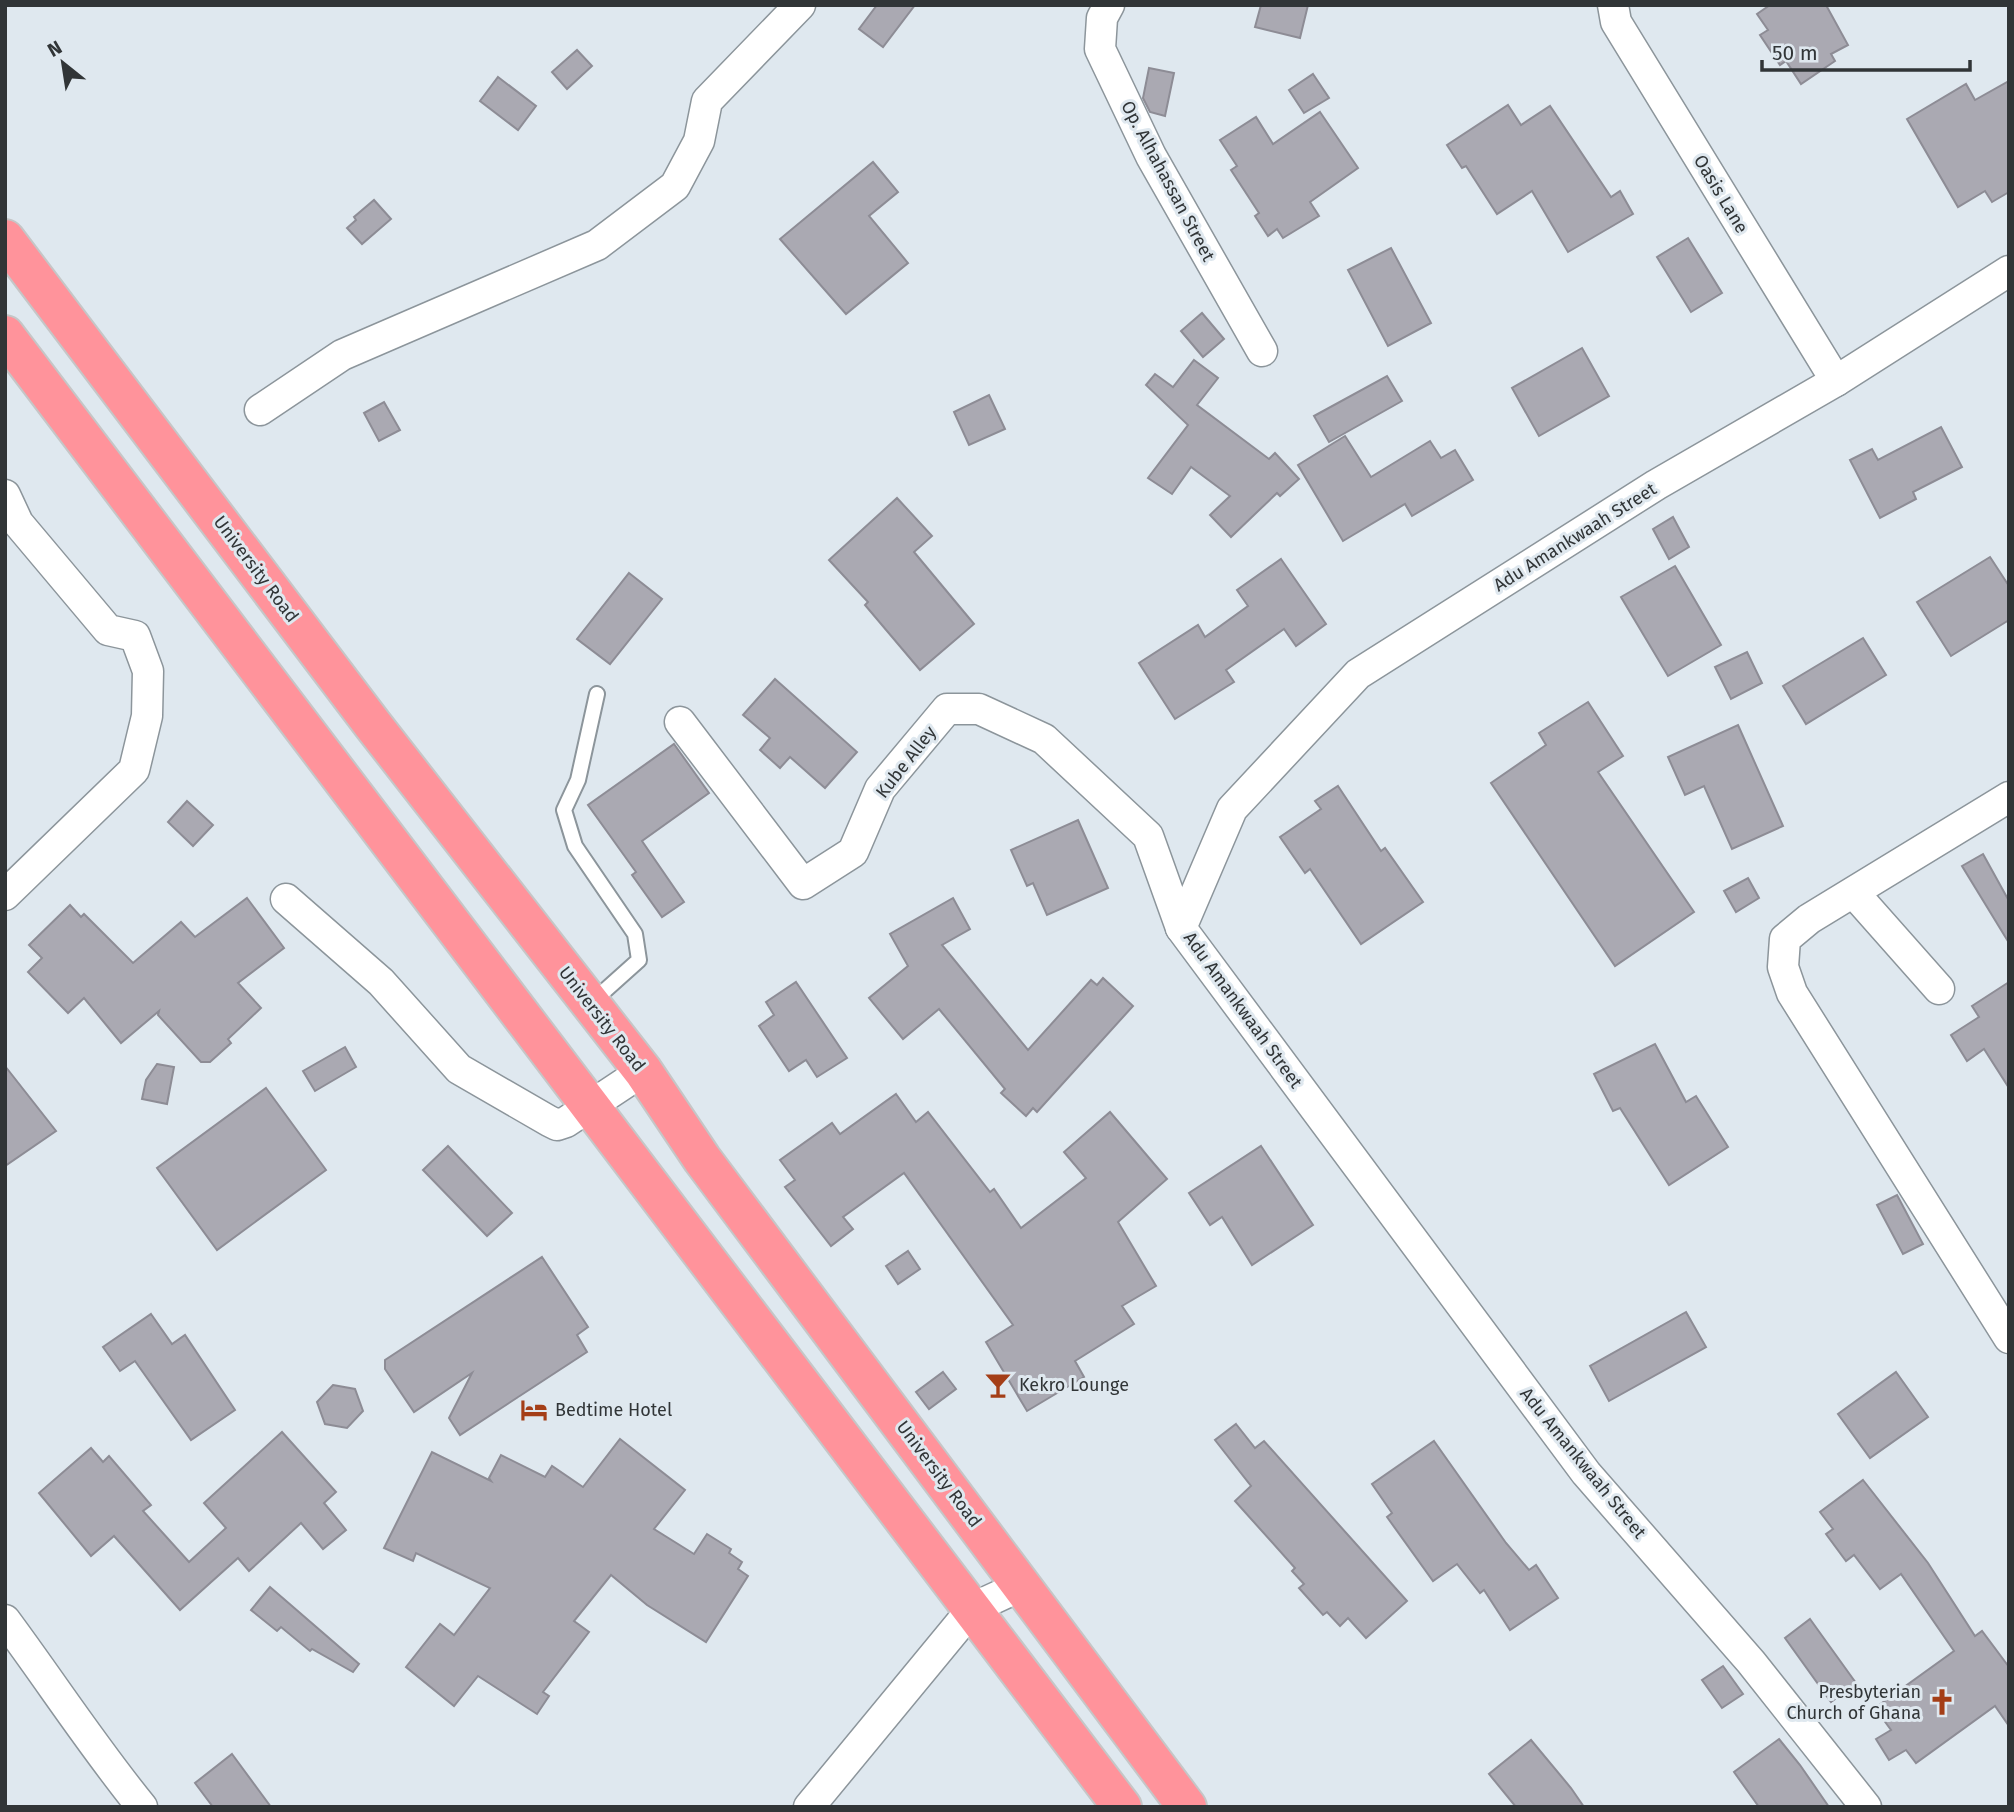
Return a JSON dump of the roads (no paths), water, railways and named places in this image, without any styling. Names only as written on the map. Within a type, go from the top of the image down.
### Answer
[{"type":"highway","name":"University Road","points":[[5,239],[382,736],[643,1071],[702,1159],[1187,1807]]},
{"type":"highway","points":[[5,335],[1122,1807]]},
{"type":"street","points":[[260,410],[342,355],[597,246],[675,186],[699,141],[707,101],[800,5]]},
{"type":"street","name":"Op. Alhahassan Street","points":[[1109,5],[1102,18],[1100,49],[1151,156],[1262,351]]},
{"type":"street","name":"Oasis Lane","points":[[1613,5],[1616,22],[1836,381]]},
{"type":"street","name":"Adu Amankwaah Street","points":[[1866,1807],[1751,1662],[1586,1473],[1181,928],[1232,809],[1358,674],[1656,485],[1836,381],[2009,271]]},
{"type":"street","points":[[5,495],[18,523],[108,630],[135,636],[148,671],[147,716],[134,770],[5,895]]},
{"type":"street","name":"Kube Alley","points":[[680,722],[803,884],[853,852],[880,789],[947,709],[979,709],[1044,739],[1148,836],[1181,928]]},
{"type":"street","points":[[2009,797],[1809,919],[1785,939],[1783,967],[1793,993],[2009,1338]]},
{"type":"street","points":[[1854,893],[1939,989]]},
{"type":"street","points":[[286,899],[382,982],[459,1069],[557,1125],[592,1107],[643,1071]]},
{"type":"street","points":[[809,1807],[973,1608],[1023,1585]]},
{"type":"street","points":[[5,1620],[65,1700],[103,1759],[142,1807]]},
{"type":"lane","points":[[590,1004],[639,960],[635,934],[575,846],[564,810],[579,780],[597,694]]},
{"type":"place","name":"Kekro Lounge","points":[[998,1385]]},
{"type":"place","name":"Bedtime Hotel","points":[[534,1410]]},
{"type":"place","name":"Presbyterian Church of Ghana","points":[[1942,1702]]}]
